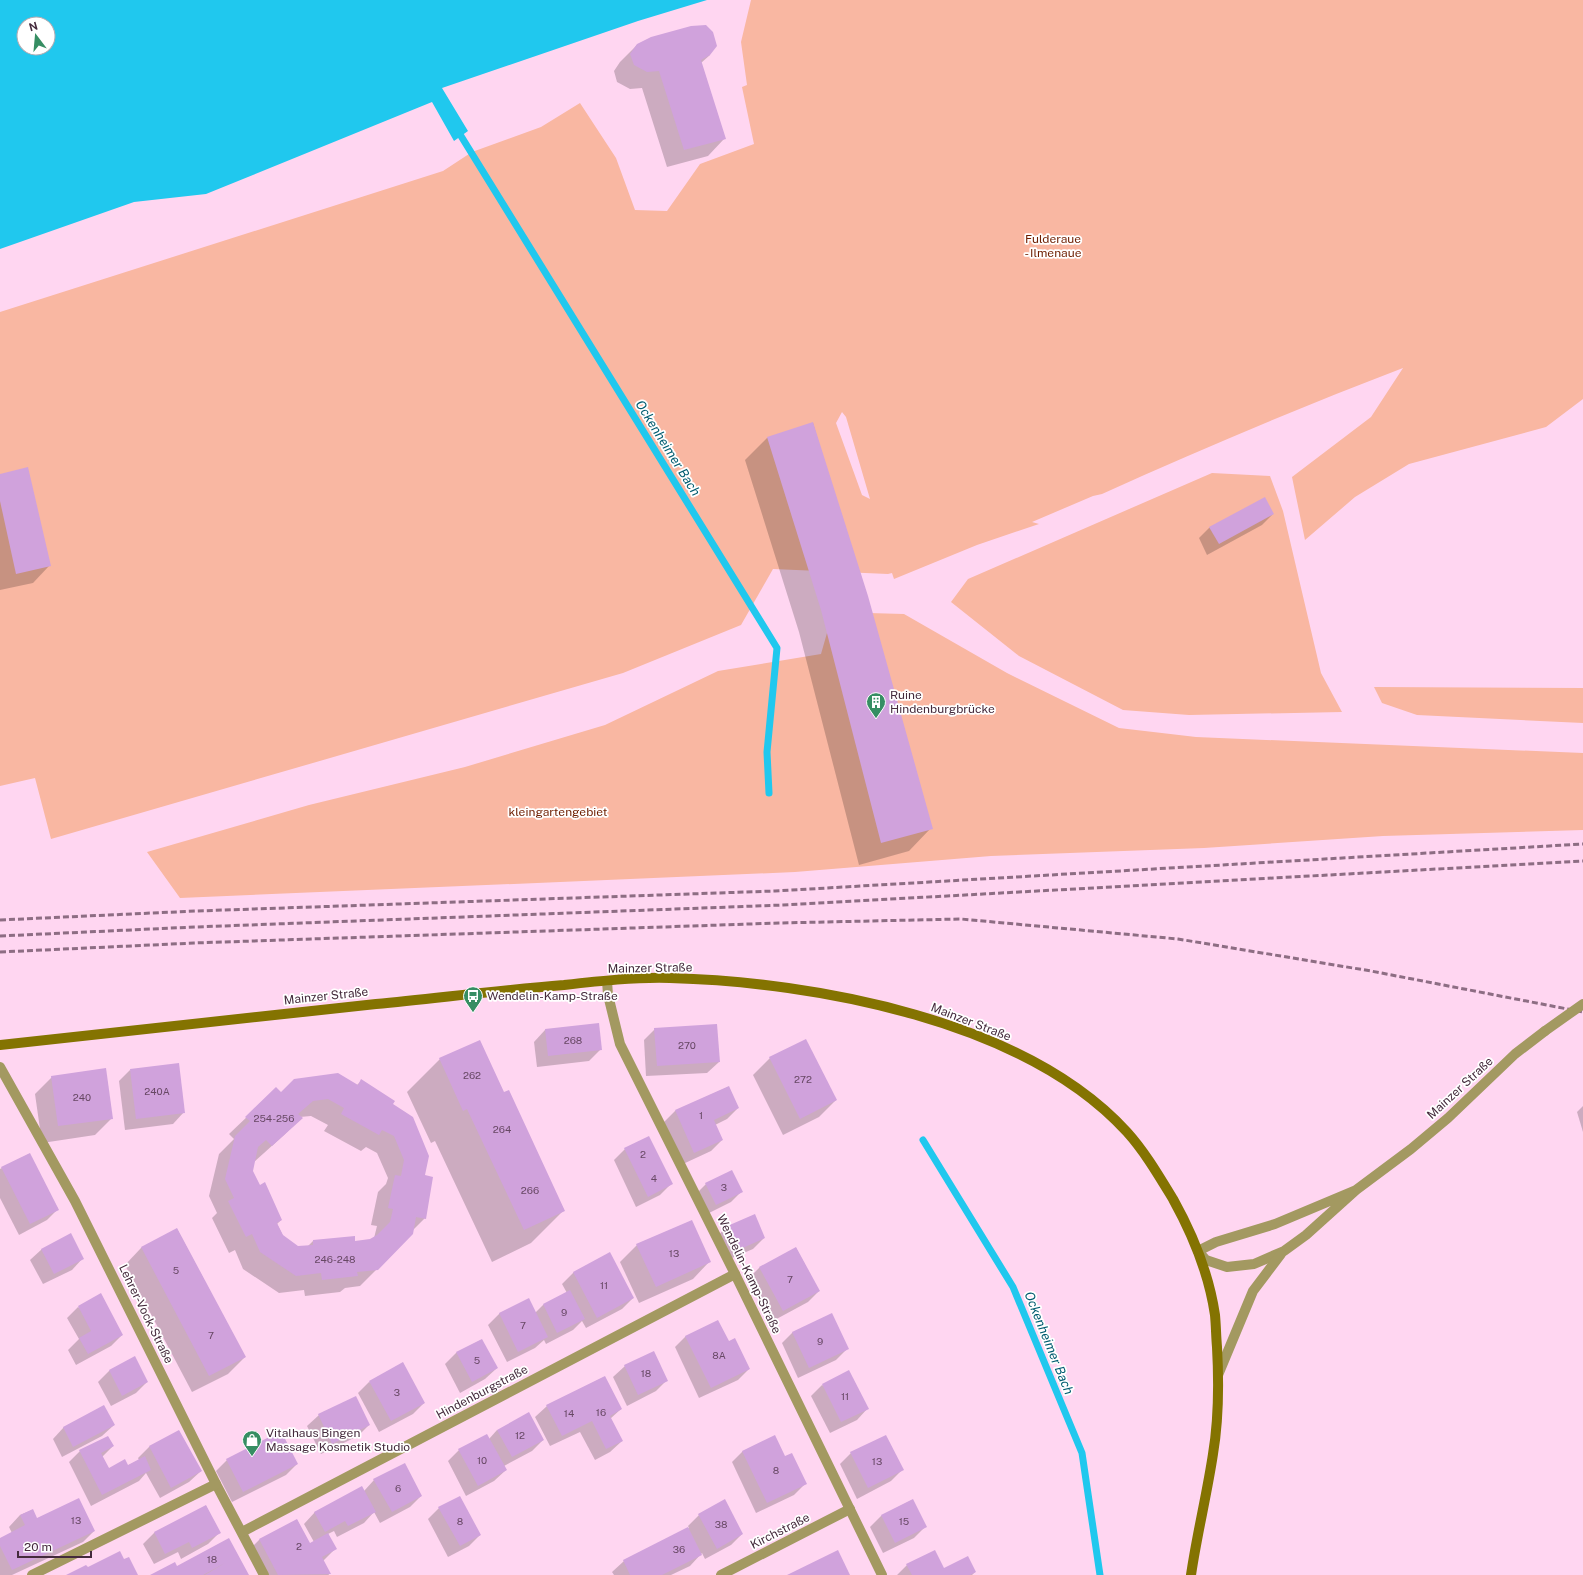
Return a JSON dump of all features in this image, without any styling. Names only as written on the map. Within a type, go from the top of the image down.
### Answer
[{"type":"main road","name":"Mainzer Straße","points":[[0,1045],[470,993],[607,981],[668,978],[755,984],[812,991],[870,1002],[952,1026],[1038,1063],[1088,1096],[1127,1132],[1146,1156],[1187,1227],[1198,1251]]},
{"type":"main road","points":[[1191,1575],[1213,1452],[1218,1411],[1215,1317],[1210,1291],[1198,1251]]},
{"type":"street","name":"Wendelin-Kamp-Straße","points":[[607,981],[608,995],[620,1044],[735,1274],[882,1575]]},
{"type":"street","name":"Mainzer Straße","points":[[1356,1190],[1275,1224],[1216,1242],[1198,1251],[1206,1260],[1227,1267],[1254,1264],[1284,1251],[1306,1235],[1356,1190],[1411,1149],[1443,1122],[1516,1054],[1583,1004]]},
{"type":"street","name":"Lehrer-Vock-Straße","points":[[0,1067],[75,1201],[216,1484],[264,1575]]},
{"type":"street","points":[[1218,1375],[1253,1291],[1284,1251]]},
{"type":"street","name":"Hindenburgstraße","points":[[242,1532],[735,1274]]},
{"type":"street","points":[[32,1575],[216,1484]]},
{"type":"street","name":"Kirchstraße","points":[[721,1575],[850,1510]]},
{"type":"green space","name":"Fulderaue - Ilmenaue","points":[[751,0],[1583,0],[1583,399],[1546,427],[1409,464],[1355,497],[1305,540],[1292,477],[1371,417],[1403,368],[1251,429],[1102,494],[1093,496],[1032,522],[1039,524],[977,545],[894,579],[892,573],[773,569],[741,625],[623,673],[51,839],[35,778],[0,786],[0,312],[443,171],[472,152],[541,127],[580,103],[616,158],[635,210],[667,211],[700,164],[754,144],[742,87],[747,85],[741,42]],"holes":[[[842,412],[846,417],[870,499],[862,495],[836,423]]]},
{"type":"green space","points":[[1212,473],[1270,476],[1283,511],[1321,673],[1342,712],[1189,715],[1123,710],[1019,656],[951,602],[968,579]]},
{"type":"green space","name":"kleingartengebiet","points":[[833,612],[904,614],[1007,673],[1119,728],[1196,737],[1583,753],[1583,830],[1383,836],[1204,848],[991,856],[795,872],[180,898],[147,852],[309,805],[465,767],[605,725],[718,671],[821,654]]},
{"type":"green space","points":[[1374,687],[1583,688],[1583,723],[1417,715],[1382,703]]},
{"type":"water","points":[[0,0],[707,0],[638,21],[442,88],[468,131],[454,141],[432,102],[206,194],[134,202],[0,249]]},
{"type":"building","points":[[706,25],[713,32],[717,46],[710,55],[701,60],[726,139],[684,150],[659,71],[647,72],[634,65],[630,54],[637,44],[651,37],[691,26]]},
{"type":"building","name":"Ruine Hindenburgbrücke","points":[[813,422],[868,596],[933,829],[881,843],[821,610],[767,437]]},
{"type":"building","points":[[28,467],[51,566],[16,574],[0,501],[0,474]]},
{"type":"building","points":[[1265,497],[1274,514],[1219,544],[1209,527]]},
{"type":"building","points":[[599,1023],[602,1050],[548,1056],[545,1029]]},
{"type":"building","points":[[717,1024],[720,1062],[657,1066],[654,1028]]},
{"type":"building","points":[[806,1039],[837,1100],[800,1119],[769,1057]]},
{"type":"building","points":[[480,1040],[504,1092],[509,1090],[565,1211],[524,1230],[467,1109],[463,1111],[439,1058]]},
{"type":"building","points":[[179,1063],[185,1113],[136,1119],[130,1069]]},
{"type":"building","points":[[106,1068],[113,1119],[58,1126],[51,1076]]},
{"type":"building","points":[[338,1073],[358,1085],[361,1079],[395,1101],[393,1104],[413,1117],[429,1156],[425,1175],[433,1177],[426,1219],[416,1217],[413,1234],[378,1270],[357,1272],[358,1276],[322,1280],[321,1273],[296,1276],[260,1252],[252,1234],[246,1237],[228,1201],[234,1198],[225,1179],[235,1136],[250,1121],[245,1117],[276,1087],[281,1092],[294,1079]],"holes":[[[328,1099],[344,1108],[341,1114],[379,1135],[382,1130],[394,1136],[404,1160],[401,1176],[395,1175],[388,1208],[393,1209],[390,1222],[377,1235],[370,1239],[355,1241],[355,1236],[313,1240],[313,1245],[298,1246],[283,1235],[277,1223],[282,1220],[265,1182],[260,1185],[253,1171],[258,1147],[266,1140],[272,1146],[303,1118],[298,1114],[313,1101]]]},
{"type":"building","points":[[729,1086],[739,1108],[714,1120],[723,1140],[694,1153],[675,1110]]},
{"type":"building","points":[[649,1136],[673,1184],[648,1197],[624,1148]]},
{"type":"building","points":[[30,1153],[59,1210],[30,1224],[1,1167]]},
{"type":"building","points":[[732,1170],[743,1192],[716,1205],[705,1183]]},
{"type":"building","points":[[755,1214],[765,1238],[736,1251],[725,1227]]},
{"type":"building","points":[[692,1220],[711,1262],[656,1287],[636,1244]]},
{"type":"building","points":[[177,1228],[246,1357],[209,1376],[141,1247]]},
{"type":"building","points":[[71,1233],[84,1259],[54,1274],[41,1249]]},
{"type":"building","points":[[796,1247],[820,1291],[783,1311],[759,1267]]},
{"type":"building","points":[[610,1252],[634,1298],[597,1318],[573,1272]]},
{"type":"building","points":[[570,1290],[585,1319],[557,1333],[543,1304]]},
{"type":"building","points":[[101,1293],[123,1335],[88,1354],[79,1338],[91,1331],[78,1306]]},
{"type":"building","points":[[529,1298],[548,1337],[518,1352],[499,1313]]},
{"type":"building","points":[[832,1313],[849,1349],[809,1368],[792,1332]]},
{"type":"building","points":[[718,1320],[729,1341],[735,1338],[750,1369],[711,1388],[685,1336]]},
{"type":"building","points":[[482,1339],[498,1368],[472,1382],[456,1352]]},
{"type":"building","points":[[654,1351],[668,1381],[638,1395],[624,1365]]},
{"type":"building","points":[[135,1356],[148,1382],[122,1396],[109,1370]]},
{"type":"building","points":[[403,1362],[425,1403],[391,1421],[369,1381]]},
{"type":"building","points":[[849,1370],[869,1409],[841,1422],[822,1384]]},
{"type":"building","points":[[605,1376],[622,1409],[610,1416],[623,1441],[606,1449],[592,1421],[562,1436],[546,1405]]},
{"type":"building","points":[[356,1396],[370,1425],[332,1444],[318,1414]]},
{"type":"building","points":[[104,1405],[115,1425],[73,1447],[63,1427]]},
{"type":"building","points":[[529,1412],[544,1440],[512,1457],[497,1430]]},
{"type":"building","points":[[179,1430],[202,1471],[171,1488],[149,1446]]},
{"type":"building","points":[[281,1431],[298,1464],[243,1492],[226,1459]]},
{"type":"building","points":[[487,1434],[507,1470],[478,1486],[458,1449]]},
{"type":"building","points":[[775,1435],[785,1456],[792,1453],[807,1484],[767,1503],[742,1451]]},
{"type":"building","points":[[886,1435],[904,1470],[868,1488],[850,1452]]},
{"type":"building","points":[[108,1436],[114,1446],[101,1453],[109,1468],[125,1459],[128,1465],[145,1456],[151,1470],[102,1495],[79,1450]]},
{"type":"building","points":[[405,1463],[422,1496],[392,1512],[373,1479]]},
{"type":"building","points":[[362,1486],[376,1512],[348,1526],[345,1521],[325,1532],[314,1512]]},
{"type":"building","points":[[460,1496],[481,1535],[460,1546],[438,1507]]},
{"type":"building","points":[[79,1498],[95,1531],[12,1570],[0,1546],[0,1538],[25,1525],[20,1515],[33,1509],[37,1518]]},
{"type":"building","points":[[725,1499],[743,1534],[717,1549],[698,1514]]},
{"type":"building","points":[[913,1499],[927,1527],[895,1543],[881,1515]]},
{"type":"building","points":[[206,1505],[221,1533],[192,1548],[189,1542],[165,1554],[154,1532]]},
{"type":"building","points":[[297,1519],[310,1543],[328,1533],[337,1549],[322,1557],[331,1574],[278,1575],[259,1539]]},
{"type":"building","points":[[688,1527],[702,1555],[662,1575],[630,1575],[623,1560]]},
{"type":"building","points":[[229,1538],[249,1575],[205,1575],[225,1563],[203,1575],[150,1575],[175,1562],[177,1566]]},
{"type":"building","points":[[838,1550],[850,1575],[787,1575]]},
{"type":"building","points":[[935,1550],[944,1568],[968,1556],[976,1572],[970,1575],[912,1575],[906,1564]]},
{"type":"building","points":[[120,1551],[124,1559],[129,1557],[138,1575],[66,1575],[86,1565],[88,1567]]},
{"type":"waterway","name":"Ockenheimer Bach","points":[[461,136],[777,648],[767,752],[769,793]]},
{"type":"waterway","name":"Ockenheimer Bach","points":[[923,1140],[1013,1287],[1082,1453],[1100,1575]]},
{"type":"railway","points":[[0,920],[196,911],[775,891],[1583,844]]},
{"type":"railway","points":[[0,936],[195,927],[783,905],[1583,861]]},
{"type":"railway","points":[[0,952],[194,943],[779,923],[961,919],[1178,939],[1371,971],[1583,1012]]},
{"type":"place","name":"Ruine Hindenburgbrücke","points":[[876,719]]},
{"type":"place","name":"Wendelin-Kamp-Straße","points":[[473,1013]]},
{"type":"place","name":"Vitalhaus Bingen Massage Kosmetik Studio","points":[[252,1457]]}]
